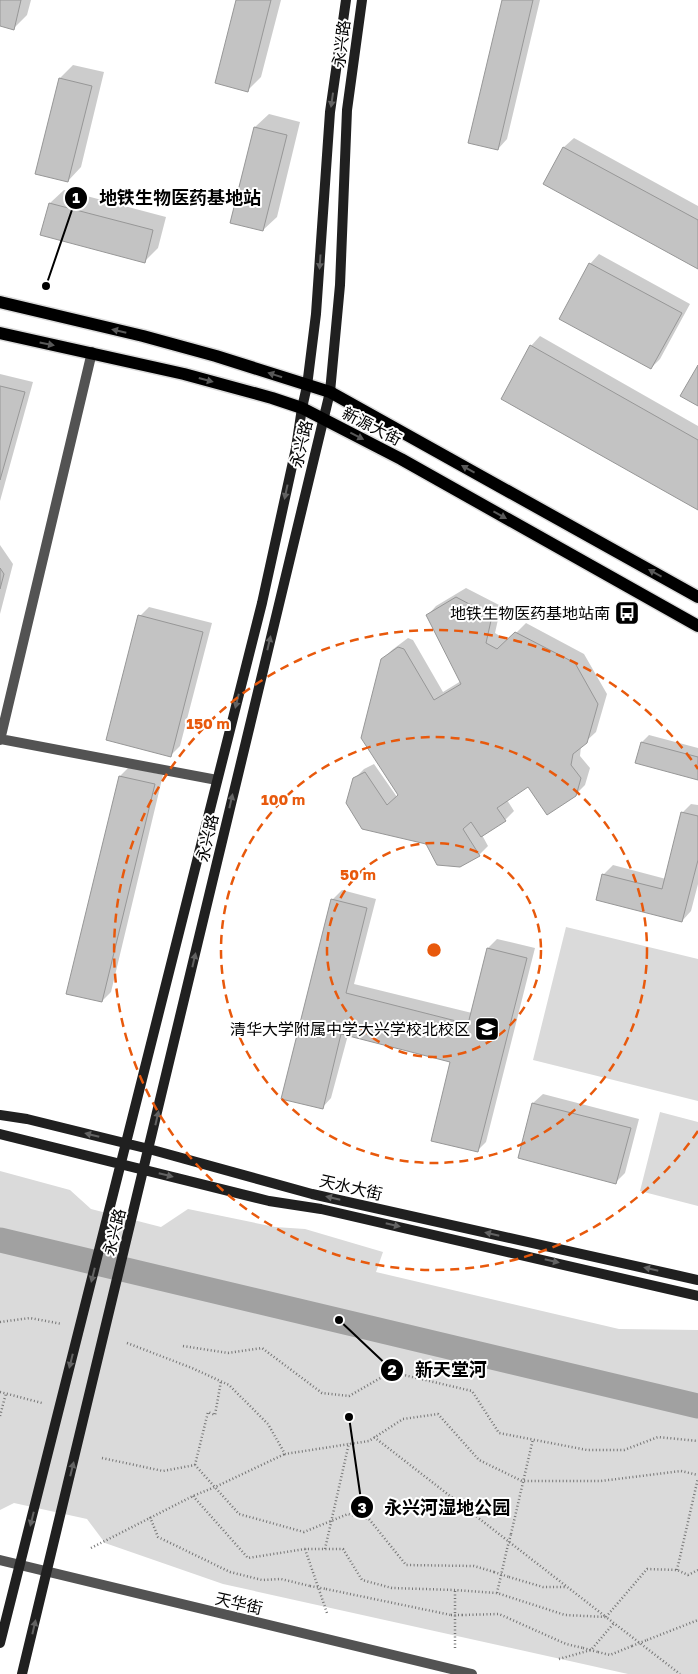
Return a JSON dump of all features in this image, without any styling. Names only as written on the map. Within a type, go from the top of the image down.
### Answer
[{"type":"main road","name":"永兴路","points":[[0,1643],[264,593],[296,448],[302,408],[308,386],[316,314],[330,112],[346,0]]},
{"type":"main road","name":"永兴路","points":[[22,1674],[330,392],[340,285],[347,110],[362,0]]},
{"type":"main road","name":"新源大街","points":[[0,302],[143,336],[216,356],[330,392],[698,597]]},
{"type":"main road","name":"新源大街","points":[[0,333],[184,374],[302,408],[401,458],[698,626]]},
{"type":"main road","name":"天水大街","points":[[0,1115],[27,1119],[126,1143],[312,1194],[698,1280]]},
{"type":"main road","name":"天水大街","points":[[0,1134],[269,1201],[321,1209],[698,1296]]},
{"type":"street","points":[[92,352],[0,739],[217,780]]},
{"type":"street","name":"天华街","points":[[0,1560],[472,1674]]},
{"type":"path","points":[[0,1322],[30,1318],[62,1324]]},
{"type":"path","points":[[127,1343],[229,1385],[268,1424],[286,1454]]},
{"type":"path","points":[[183,1346],[228,1353],[262,1348],[322,1393],[348,1396],[391,1372],[472,1391],[499,1433],[587,1450],[624,1450],[658,1437],[698,1442]]},
{"type":"path","points":[[195,1465],[208,1412],[215,1415],[221,1381]]},
{"type":"path","points":[[0,1392],[42,1403]]},
{"type":"path","points":[[0,1416],[6,1393]]},
{"type":"path","points":[[91,1548],[193,1496],[286,1454],[368,1441],[403,1419],[438,1414],[479,1460],[522,1481],[601,1481],[681,1471],[698,1477],[677,1570]]},
{"type":"path","points":[[374,1437],[680,1674]]},
{"type":"path","points":[[497,1593],[533,1439]]},
{"type":"path","points":[[325,1549],[349,1443]]},
{"type":"path","points":[[102,1458],[163,1471],[195,1465]]},
{"type":"path","points":[[195,1465],[238,1514],[304,1532],[348,1514],[369,1519],[406,1566],[474,1566],[543,1587],[567,1587]]},
{"type":"path","points":[[193,1496],[248,1558],[305,1549],[343,1549],[362,1580],[392,1588],[497,1593],[565,1615],[606,1617],[615,1624],[591,1650],[559,1659]]},
{"type":"path","points":[[150,1517],[158,1537],[230,1572],[262,1580],[281,1580],[451,1616],[499,1614],[566,1644],[610,1655],[698,1620]]},
{"type":"path","points":[[305,1549],[327,1613]]},
{"type":"path","points":[[606,1617],[647,1569],[677,1570],[688,1575],[698,1570]]},
{"type":"path","points":[[455,1590],[455,1648]]},
{"type":"shaded area","points":[[566,927],[698,959],[698,1101],[533,1060]]},
{"type":"shaded area","points":[[660,1112],[698,1122],[698,1206],[640,1191]]},
{"type":"shaded area","points":[[0,1171],[70,1190],[91,1209],[161,1227],[188,1209],[275,1227],[305,1229],[383,1252],[376,1272],[619,1329],[698,1330],[698,1674],[628,1674],[223,1584],[105,1543],[87,1519],[14,1503],[0,1510]]},
{"type":"building","points":[[0,0],[21,0],[14,30],[0,26]]},
{"type":"building","points":[[236,0],[271,0],[248,92],[215,83]]},
{"type":"building","points":[[502,0],[533,0],[498,150],[468,143]]},
{"type":"building","points":[[59,78],[92,86],[68,182],[35,174]]},
{"type":"building","points":[[254,127],[287,135],[263,231],[230,223]]},
{"type":"building","points":[[563,147],[698,220],[698,269],[543,184]]},
{"type":"building","points":[[49,203],[153,230],[145,263],[40,235]]},
{"type":"building","points":[[589,263],[682,313],[651,369],[559,319]]},
{"type":"building","points":[[530,345],[698,440],[698,510],[501,399]]},
{"type":"building","points":[[698,365],[698,406],[680,396]]},
{"type":"building","points":[[0,386],[25,392],[0,480]]},
{"type":"building","points":[[0,568],[4,574],[0,589]]},
{"type":"building","points":[[456,597],[492,616],[486,643],[497,649],[515,632],[575,663],[598,704],[587,743],[573,754],[571,765],[581,778],[576,796],[547,815],[528,787],[497,808],[506,821],[481,837],[471,822],[463,829],[480,856],[460,867],[437,865],[426,844],[362,829],[346,803],[353,778],[365,772],[387,805],[398,795],[361,738],[381,659],[398,647],[404,649],[434,700],[461,684],[426,615]]},
{"type":"building","points":[[138,615],[203,632],[171,757],[106,740]]},
{"type":"building","points":[[641,742],[698,757],[698,780],[635,763]]},
{"type":"building","points":[[119,776],[155,784],[102,1002],[66,994]]},
{"type":"building","points":[[681,812],[698,816],[698,860],[682,922],[596,900],[602,874],[662,889]]},
{"type":"building","points":[[331,899],[367,908],[346,993],[468,1024],[487,948],[527,958],[478,1152],[431,1141],[450,1062],[341,1034],[323,1109],[281,1099]]},
{"type":"building","points":[[532,1103],[631,1128],[616,1184],[518,1158]]},
{"type":"waterway","points":[[0,1240],[698,1406]]},
{"type":"place","name":"地铁生物医药基地站","points":[[46,286]]},
{"type":"place","name":"地铁生物医药基地站南","points":[[627,613]]},
{"type":"place","name":"清华大学附属中学大兴学校北校区","points":[[487,1029]]},
{"type":"place","name":"新天堂河","points":[[339,1320]]},
{"type":"place","name":"永兴河湿地公园","points":[[349,1417]]}]
